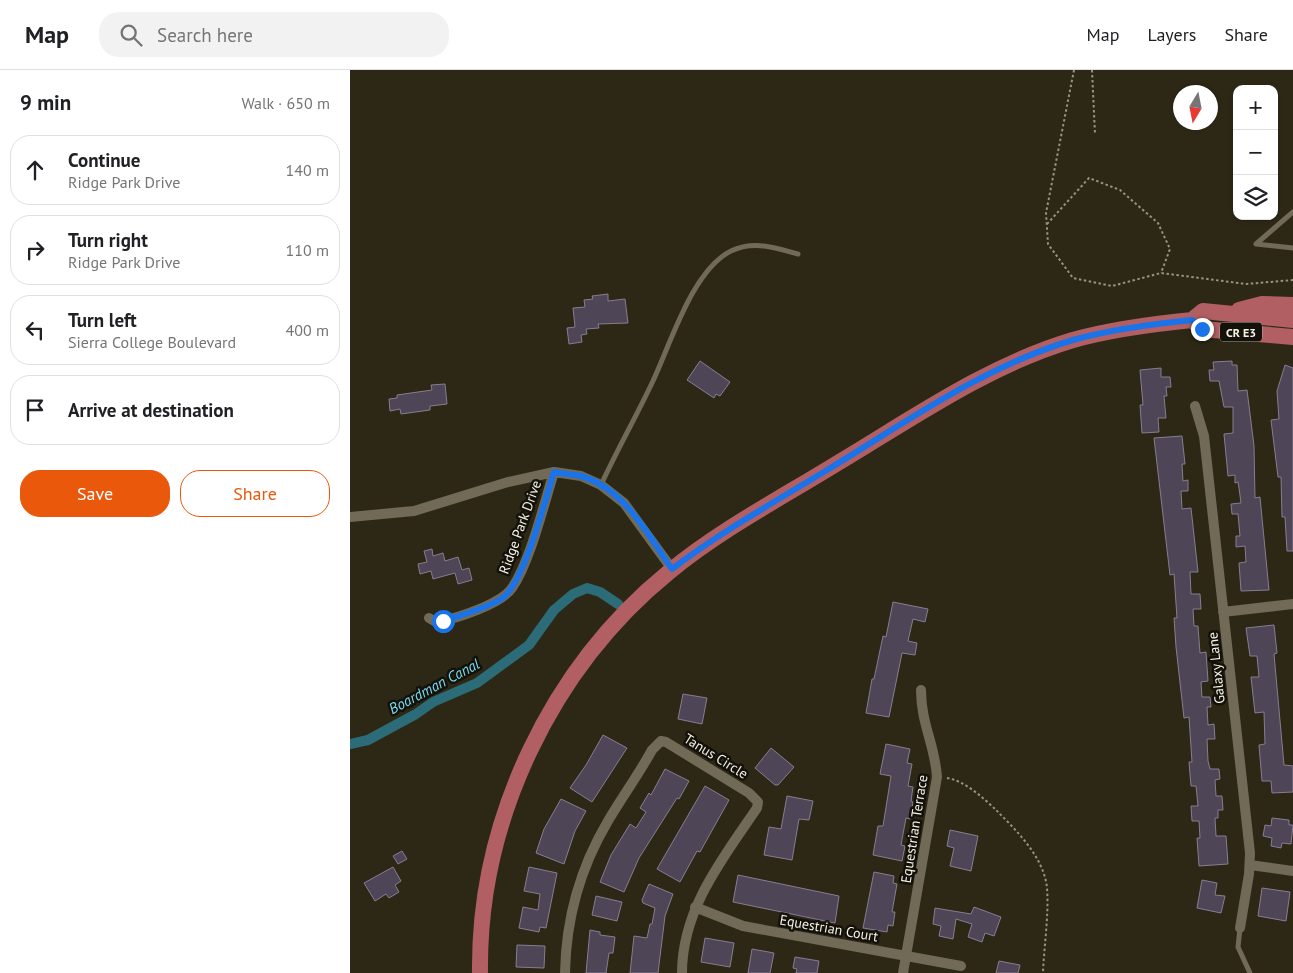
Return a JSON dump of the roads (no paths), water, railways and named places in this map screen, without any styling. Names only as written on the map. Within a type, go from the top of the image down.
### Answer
[{"type":"main road","points":[[1230,313],[1262,304],[1293,305]]},
{"type":"main road","name":"CR E3","points":[[480,973],[484,910],[492,862],[503,820],[524,762],[552,709],[578,669],[623,615],[672,569],[715,539],[898,426],[1006,365],[1050,348],[1095,334],[1192,320],[1204,311],[1293,320]]},
{"type":"main road","name":"CR E3","points":[[1192,320],[1202,329],[1293,337]]},
{"type":"street","name":"Galaxy Lane","points":[[1195,406],[1204,436],[1250,865],[1240,928]]},
{"type":"street","name":"Ridge Park Drive","points":[[429,618],[436,622],[466,613],[502,598],[512,588],[524,563],[554,472]]},
{"type":"street","name":"Ridge Park Drive","points":[[350,517],[414,511],[508,482],[554,472],[581,476],[601,485],[624,503],[672,569]]},
{"type":"street","points":[[1223,612],[1293,604]]},
{"type":"street","name":"Equestrian Terrace","points":[[903,973],[937,777],[935,756],[922,715],[921,690]]},
{"type":"street","name":"Tanus Circle","points":[[565,973],[568,930],[583,871],[607,822],[652,750],[661,741],[666,742],[749,793],[758,802],[757,808],[695,907],[684,942],[682,973]]},
{"type":"street","points":[[1250,865],[1293,871]]},
{"type":"street","name":"Equestrian Court","points":[[695,907],[743,926],[961,966]]},
{"type":"lane","points":[[1293,212],[1256,244],[1293,248]]},
{"type":"lane","points":[[601,485],[622,438],[652,383],[687,302],[711,267],[731,251],[757,244],[798,254]]},
{"type":"lane","points":[[1240,928],[1238,947],[1250,973]]},
{"type":"waterway","name":"Boardman Canal","points":[[350,744],[368,740],[416,714],[433,702],[477,683],[529,645],[554,610],[573,594],[587,588],[600,592],[618,604]]}]
